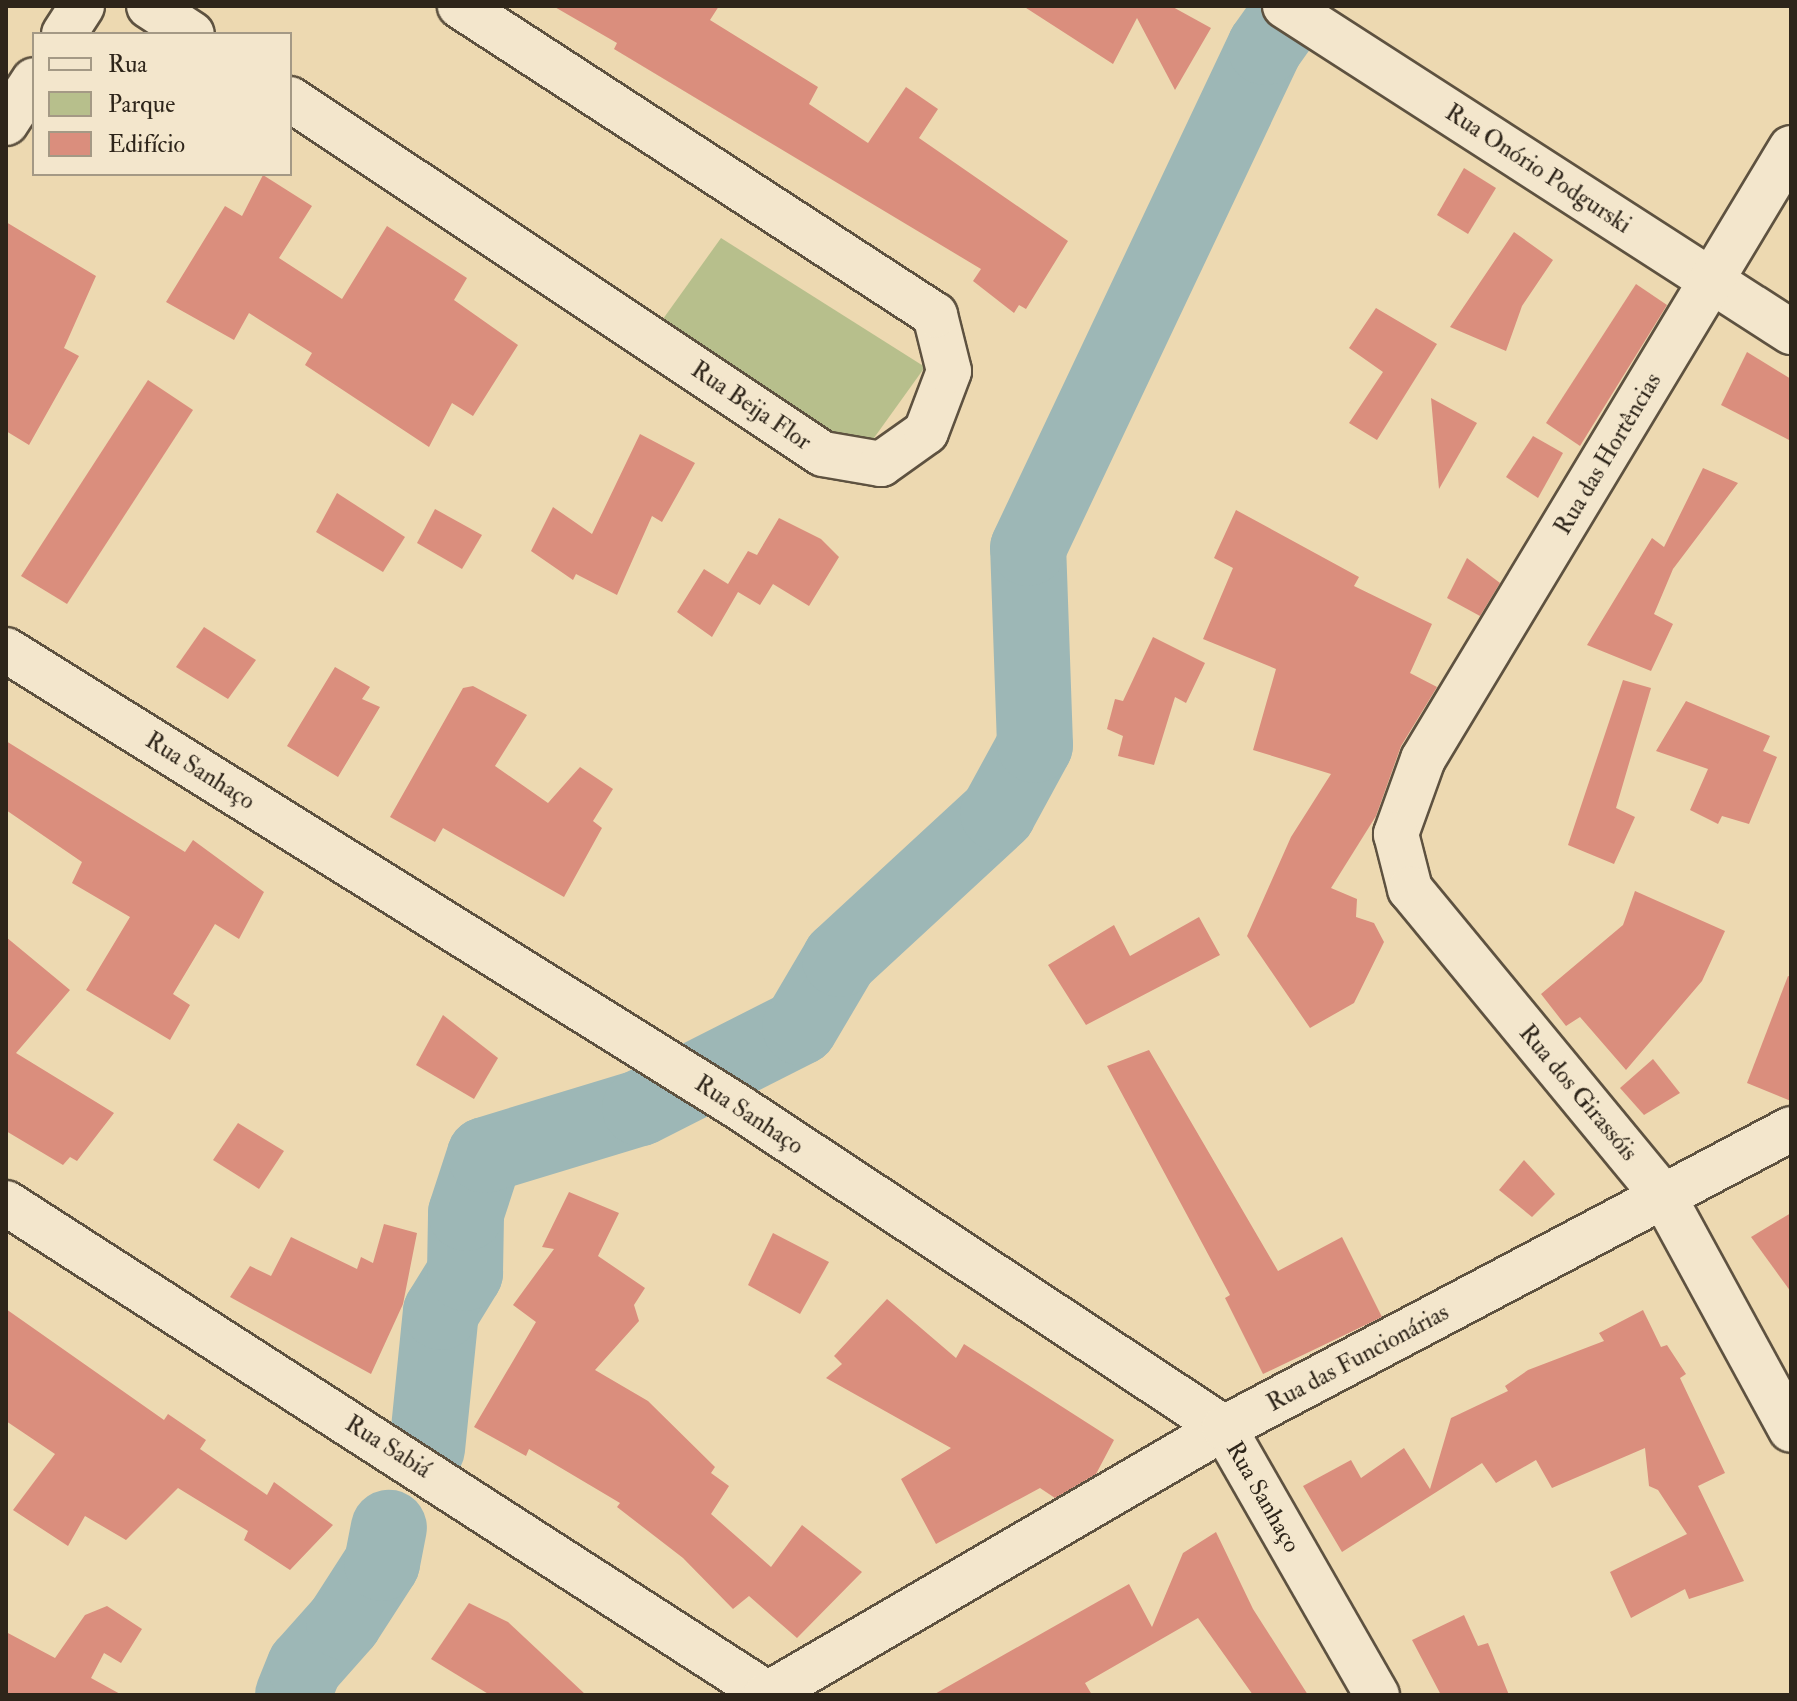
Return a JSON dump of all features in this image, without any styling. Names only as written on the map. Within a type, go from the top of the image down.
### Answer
[{"type":"street","points":[[65,32],[82,6]]},
{"type":"street","points":[[149,6],[189,32]]},
{"type":"street","name":"Rua Beija Flor","points":[[292,100],[823,454],[881,464],[926,432],[949,371],[935,315],[460,6]]},
{"type":"street","name":"Rua Onório Podgurski","points":[[1285,6],[1791,332]]},
{"type":"street","points":[[6,123],[32,83]]},
{"type":"street","name":"Rua das Hortências","points":[[1423,759],[1791,148]]},
{"type":"street","name":"Rua Sanhaço","points":[[6,650],[740,1108],[1224,1428],[1377,1695]]},
{"type":"street","name":"Rua dos Girassóis","points":[[1423,759],[1396,834],[1410,889],[1664,1197],[1791,1430]]},
{"type":"street","name":"Rua das Funcionárias","points":[[767,1695],[1224,1428],[1791,1129]]},
{"type":"street","name":"Rua Sabiá","points":[[6,1203],[767,1695]]},
{"type":"green space","points":[[721,238],[925,367],[861,456],[658,326]]},
{"type":"building","points":[[553,6],[719,6],[710,20],[818,87],[809,104],[868,143],[906,87],[938,109],[919,138],[1068,241],[1026,309],[1019,305],[1014,313],[973,281],[981,269],[614,49],[617,43]]},
{"type":"building","points":[[1023,6],[1171,6],[1211,28],[1175,90],[1137,18],[1113,64]]},
{"type":"building","points":[[1464,168],[1496,188],[1468,234],[1437,215]]},
{"type":"building","points":[[262,176],[312,206],[279,258],[342,299],[387,226],[467,278],[454,300],[518,345],[473,416],[452,403],[429,447],[305,365],[312,353],[249,313],[234,340],[166,302],[225,206],[242,216]]},
{"type":"building","points":[[6,222],[96,276],[64,348],[79,356],[29,445],[6,431]]},
{"type":"building","points":[[1514,232],[1553,260],[1522,306],[1506,351],[1450,327]]},
{"type":"building","points":[[1636,284],[1667,305],[1580,446],[1546,423]]},
{"type":"building","points":[[1376,308],[1437,344],[1377,440],[1349,423],[1383,372],[1349,348]]},
{"type":"building","points":[[1747,352],[1791,379],[1791,441],[1721,405]]},
{"type":"building","points":[[148,380],[193,410],[67,604],[21,576]]},
{"type":"building","points":[[1431,398],[1477,423],[1439,489]]},
{"type":"building","points":[[640,434],[695,463],[662,522],[652,516],[617,595],[576,574],[573,580],[531,551],[553,507],[592,534]]},
{"type":"building","points":[[1533,436],[1563,453],[1538,498],[1506,477]]},
{"type":"building","points":[[1703,468],[1738,483],[1673,569],[1654,614],[1673,624],[1651,671],[1587,645],[1652,538],[1664,547]]},
{"type":"building","points":[[337,493],[405,537],[383,572],[316,532]]},
{"type":"building","points":[[435,509],[482,535],[462,569],[417,543]]},
{"type":"building","points":[[1236,510],[1359,577],[1354,586],[1432,624],[1410,673],[1437,687],[1401,746],[1376,816],[1331,888],[1357,899],[1356,917],[1374,923],[1384,942],[1354,1003],[1310,1028],[1247,936],[1291,837],[1331,774],[1253,750],[1276,669],[1203,639],[1233,568],[1214,558]]},
{"type":"building","points":[[779,518],[821,539],[839,557],[809,606],[773,584],[760,605],[738,592],[712,637],[677,612],[704,569],[728,584],[748,551],[757,555]]},
{"type":"building","points":[[1467,558],[1500,583],[1480,616],[1447,598]]},
{"type":"building","points":[[204,627],[256,660],[228,699],[176,667]]},
{"type":"building","points":[[1153,637],[1205,663],[1186,703],[1175,697],[1154,765],[1118,756],[1123,736],[1107,729],[1115,699],[1123,701]]},
{"type":"building","points":[[335,667],[370,687],[362,699],[380,707],[338,777],[287,746]]},
{"type":"building","points":[[1623,680],[1651,688],[1616,808],[1635,817],[1614,864],[1568,845]]},
{"type":"building","points":[[473,686],[527,715],[495,766],[548,803],[580,767],[613,789],[593,821],[602,828],[564,897],[443,828],[435,842],[390,817],[463,688]]},
{"type":"building","points":[[1686,701],[1770,736],[1763,751],[1777,757],[1749,824],[1722,816],[1718,824],[1690,810],[1708,769],[1656,751]]},
{"type":"building","points":[[6,741],[185,852],[193,840],[264,892],[239,939],[215,924],[173,994],[190,1005],[170,1040],[86,990],[130,917],[72,883],[82,862],[6,810]]},
{"type":"building","points":[[1635,891],[1725,931],[1702,981],[1626,1070],[1580,1017],[1566,1026],[1541,994],[1623,925]]},
{"type":"building","points":[[1199,917],[1220,955],[1086,1025],[1048,965],[1114,925],[1130,956]]},
{"type":"building","points":[[6,937],[70,990],[16,1053],[114,1113],[77,1161],[70,1157],[63,1165],[6,1131]]},
{"type":"building","points":[[1788,976],[1791,977],[1791,1101],[1747,1083]]},
{"type":"building","points":[[443,1015],[498,1058],[474,1099],[416,1065]]},
{"type":"building","points":[[1149,1050],[1278,1271],[1342,1237],[1382,1317],[1263,1374],[1225,1298],[1230,1295],[1107,1066]]},
{"type":"building","points":[[1653,1059],[1680,1093],[1644,1115],[1620,1088]]},
{"type":"building","points":[[238,1123],[284,1151],[259,1189],[213,1160]]},
{"type":"building","points":[[1524,1160],[1555,1194],[1532,1217],[1499,1190]]},
{"type":"building","points":[[569,1192],[619,1213],[598,1256],[645,1288],[634,1305],[639,1321],[595,1370],[648,1401],[715,1467],[711,1473],[729,1486],[711,1514],[771,1567],[802,1525],[862,1572],[797,1638],[749,1596],[733,1609],[683,1558],[617,1507],[620,1503],[529,1449],[526,1456],[474,1427],[536,1322],[513,1305],[554,1249],[542,1247]]},
{"type":"building","points":[[1791,1213],[1791,1292],[1751,1237]]},
{"type":"building","points":[[384,1224],[417,1233],[403,1304],[371,1374],[230,1297],[250,1266],[271,1276],[291,1237],[357,1269],[361,1257],[373,1263]]},
{"type":"building","points":[[773,1233],[829,1262],[800,1314],[748,1285]]},
{"type":"building","points":[[887,1299],[956,1358],[964,1344],[1114,1440],[1096,1474],[1055,1498],[1040,1488],[936,1544],[901,1479],[951,1448],[826,1378],[842,1364],[834,1356]]},
{"type":"building","points":[[6,1309],[164,1420],[168,1414],[206,1440],[200,1449],[267,1495],[274,1482],[333,1525],[290,1570],[244,1540],[248,1531],[178,1488],[126,1540],[85,1516],[68,1546],[13,1510],[55,1454],[6,1421]]},
{"type":"building","points":[[1643,1310],[1661,1347],[1667,1345],[1686,1374],[1680,1378],[1725,1473],[1698,1486],[1744,1581],[1689,1599],[1685,1589],[1631,1618],[1610,1572],[1687,1534],[1658,1490],[1649,1486],[1645,1448],[1552,1488],[1536,1460],[1496,1483],[1482,1463],[1342,1552],[1303,1486],[1351,1460],[1361,1478],[1404,1448],[1430,1489],[1451,1418],[1508,1391],[1505,1386],[1528,1370],[1604,1341],[1599,1333]]},
{"type":"building","points":[[1216,1532],[1253,1609],[1308,1695],[1253,1695],[1198,1618],[1085,1683],[1092,1695],[933,1695],[1129,1584],[1152,1627],[1183,1553]]},
{"type":"building","points":[[469,1603],[508,1622],[586,1695],[490,1695],[431,1659]]},
{"type":"building","points":[[107,1606],[142,1629],[121,1663],[104,1653],[91,1678],[122,1695],[6,1695],[6,1632],[55,1658],[85,1615]]},
{"type":"building","points":[[1464,1615],[1478,1646],[1488,1643],[1509,1695],[1441,1695],[1412,1640]]},
{"type":"waterway","points":[[427,1449],[441,1312],[465,1273],[466,1213],[485,1155],[640,1108],[800,1027],[840,959],[998,813],[1035,745],[1028,548],[1265,47],[1294,6]]},
{"type":"waterway","points":[[293,1695],[305,1666],[344,1622],[382,1563],[389,1528]]}]
